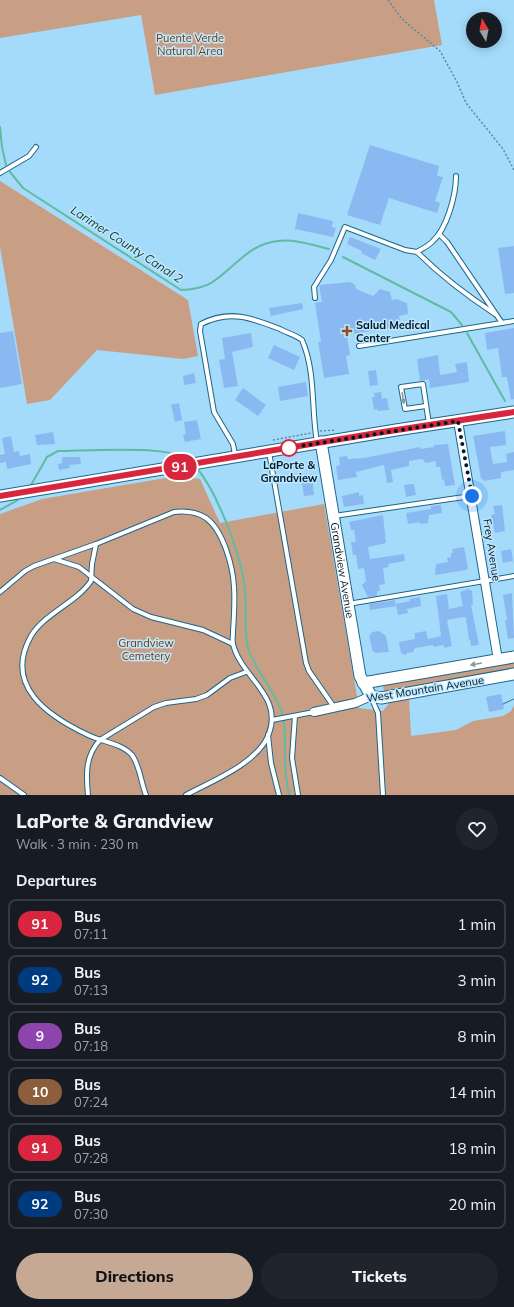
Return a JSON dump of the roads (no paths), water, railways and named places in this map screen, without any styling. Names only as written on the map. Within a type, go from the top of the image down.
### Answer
[{"type":"street","points":[[0,496],[514,412]]},
{"type":"street","name":"Frey Avenue","points":[[458,421],[472,496],[498,660]]},
{"type":"street","name":"Grandview Avenue","points":[[319,443],[360,676],[363,684],[371,696]]},
{"type":"street","name":"West Mountain Avenue","points":[[363,684],[514,657]]},
{"type":"street","name":"West Mountain Avenue","points":[[314,712],[334,708],[371,696],[381,698],[514,674]]},
{"type":"lane","points":[[0,173],[29,156],[36,147]]},
{"type":"lane","points":[[417,252],[433,242],[439,234],[456,190],[456,176]]},
{"type":"lane","points":[[315,298],[314,287],[331,260],[345,227],[405,250],[417,252],[439,274],[497,315]]},
{"type":"lane","points":[[439,234],[447,242],[502,323]]},
{"type":"lane","points":[[235,457],[233,444],[214,412],[200,331],[201,324],[207,321],[238,315],[254,318],[302,340],[313,391],[314,425],[319,443]]},
{"type":"lane","points":[[359,346],[514,321]]},
{"type":"lane","points":[[426,406],[405,409],[401,387],[423,384],[429,425]]},
{"type":"lane","points":[[269,452],[306,663],[309,671],[334,708]]},
{"type":"lane","points":[[333,516],[472,496]]},
{"type":"lane","points":[[0,592],[25,571],[174,512],[185,511],[205,517],[214,525],[224,546],[232,570],[234,587],[233,644],[246,672],[253,677],[270,702],[272,720],[268,735],[260,750],[247,761],[186,795]]},
{"type":"lane","points":[[96,544],[89,584],[32,634],[24,649],[21,663],[22,675],[28,690],[49,714],[100,740],[121,747],[132,756],[140,773],[146,795]]},
{"type":"lane","points":[[54,559],[79,567],[133,609],[151,617],[203,630],[233,644]]},
{"type":"lane","points":[[348,604],[514,576]]},
{"type":"lane","points":[[88,795],[86,775],[88,761],[100,740],[154,707],[166,703],[196,699],[207,695],[230,678],[246,672]]},
{"type":"lane","points":[[371,696],[378,714],[383,795]]},
{"type":"lane","points":[[272,720],[314,712]]},
{"type":"lane","points":[[295,716],[292,758],[298,795]]},
{"type":"lane","points":[[268,735],[271,763],[279,795]]},
{"type":"lane","points":[[0,778],[24,795]]},
{"type":"waterway","name":"Larimer County Canal 2","points":[[0,127],[6,165]]},
{"type":"waterway","name":"Larimer County Canal 2","points":[[10,172],[23,188],[181,290],[198,288],[211,283],[243,256],[259,246],[268,243],[291,241],[329,249]]},
{"type":"waterway","name":"Larimer County Canal 2","points":[[343,257],[451,312],[462,325]]},
{"type":"waterway","name":"Larimer County Canal 2","points":[[467,333],[505,401]]},
{"type":"waterway","points":[[31,485],[47,457],[58,451],[148,450],[166,452],[181,456],[190,461]]},
{"type":"waterway","points":[[196,467],[213,493],[228,526],[243,577],[246,598],[246,637],[249,651],[252,659],[278,702],[283,716],[285,729],[285,770],[289,795]]},
{"type":"waterway","points":[[0,510],[18,500]]},
{"type":"tram line","points":[[503,704],[514,699]]},
{"type":"place","name":"Salud Medical Center","points":[[347,331]]},
{"type":"place","name":"LaPorte & Grandview","points":[[289,448]]},
{"type":"park label","name":"Puente Verde Natural Area","points":[[190,44]]},
{"type":"park label","name":"Grandview Cemetery","points":[[146,649]]}]
